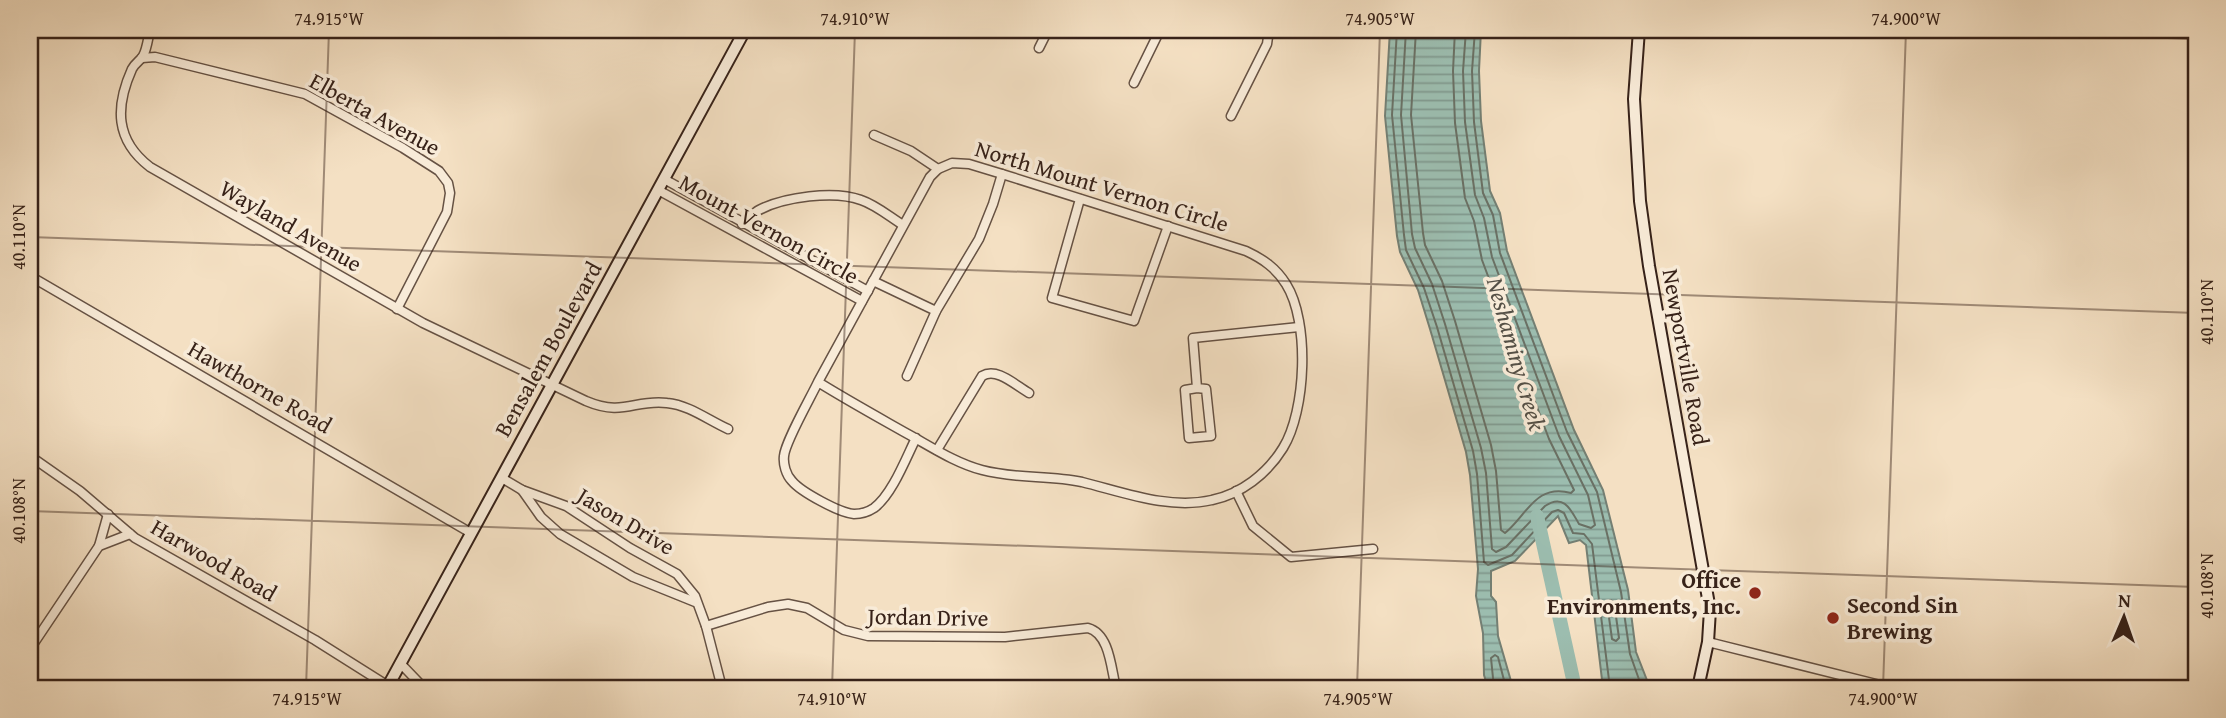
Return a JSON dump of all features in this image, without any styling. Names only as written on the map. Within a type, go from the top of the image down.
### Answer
[{"type":"main road","name":"Bensalem Boulevard","points":[[387,687],[745,30]]},
{"type":"main road","name":"Newportville Road","points":[[1639,30],[1634,99],[1640,201],[1710,611],[1708,642],[1698,688]]},
{"type":"street","name":"Wayland Avenue","points":[[150,30],[142,58],[133,68],[122,109],[123,133],[137,157],[397,309],[586,401],[610,409],[659,403],[679,405],[728,429]]},
{"type":"street","points":[[1039,48],[1048,30]]},
{"type":"street","points":[[1134,83],[1160,30]]},
{"type":"street","points":[[1231,116],[1266,44],[1269,30]]},
{"type":"street","name":"Elberta Avenue","points":[[142,58],[155,57],[305,94],[439,171],[448,183],[450,193],[447,212],[397,309]]},
{"type":"street","points":[[874,135],[911,151],[938,169],[924,187],[818,383],[784,454],[784,466],[790,479],[805,491],[849,513],[869,511],[884,498],[916,439]]},
{"type":"street","name":"North Mount Vernon Circle","points":[[818,383],[916,439],[978,469],[1001,475],[1071,480],[1179,503],[1212,500],[1236,491],[1264,472],[1286,443],[1300,398],[1302,373],[1299,327],[1288,286],[1270,264],[1247,251],[1002,174],[959,162],[938,169]]},
{"type":"street","points":[[907,376],[936,312],[979,239],[1002,174]]},
{"type":"street","name":"Mount Vernon Circle","points":[[664,179],[742,224],[868,290]]},
{"type":"street","name":"Mount Vernon Circle","points":[[658,190],[862,301]]},
{"type":"street","points":[[742,224],[758,211],[777,204],[810,196],[847,195],[863,201],[903,225]]},
{"type":"street","points":[[1080,199],[1052,298],[1134,321],[1168,226]]},
{"type":"street","name":"Hawthorne Road","points":[[30,276],[471,533]]},
{"type":"street","points":[[873,281],[936,312]]},
{"type":"street","points":[[1197,388],[1193,338],[1299,327]]},
{"type":"street","points":[[937,450],[986,373],[996,373],[1029,393]]},
{"type":"street","points":[[1197,388],[1206,388],[1211,436],[1189,438],[1185,390],[1197,388]]},
{"type":"street","name":"Harwood Road","points":[[30,456],[62,477],[130,534],[315,640],[387,687]]},
{"type":"street","name":"Jason Drive","points":[[502,478],[522,490],[566,506],[629,548],[667,568],[691,590],[706,626],[722,688]]},
{"type":"street","name":"Jason Drive","points":[[522,490],[541,517],[560,534],[632,577],[695,603]]},
{"type":"street","points":[[1236,491],[1253,526],[1286,554],[1297,558],[1373,549]]},
{"type":"street","points":[[30,649],[99,546],[108,514]]},
{"type":"street","points":[[99,546],[130,534]]},
{"type":"street","name":"Jordan Drive","points":[[706,626],[768,607],[788,604],[807,608],[844,630],[869,636],[1005,637],[1088,628],[1097,631],[1104,642],[1116,688]]},
{"type":"street","points":[[1708,642],[1892,688]]},
{"type":"street","points":[[400,663],[424,688]]},
{"type":"water","points":[[1390,30],[1481,30],[1481,121],[1490,191],[1500,213],[1507,251],[1574,430],[1603,490],[1628,590],[1636,652],[1650,688],[1603,688],[1586,545],[1580,540],[1569,543],[1558,516],[1515,561],[1491,571],[1491,596],[1496,602],[1498,636],[1513,688],[1488,688],[1484,675],[1483,633],[1476,596],[1478,569],[1466,452],[1418,290],[1400,252],[1397,236],[1385,116]]},
{"type":"waterway","name":"Neshaminy Creek","points":[[1537,516],[1575,688]]},
{"type":"place","name":"Office Environments, Inc.","points":[[1755,593]]},
{"type":"place","name":"Second Sin Brewing","points":[[1833,618]]}]
